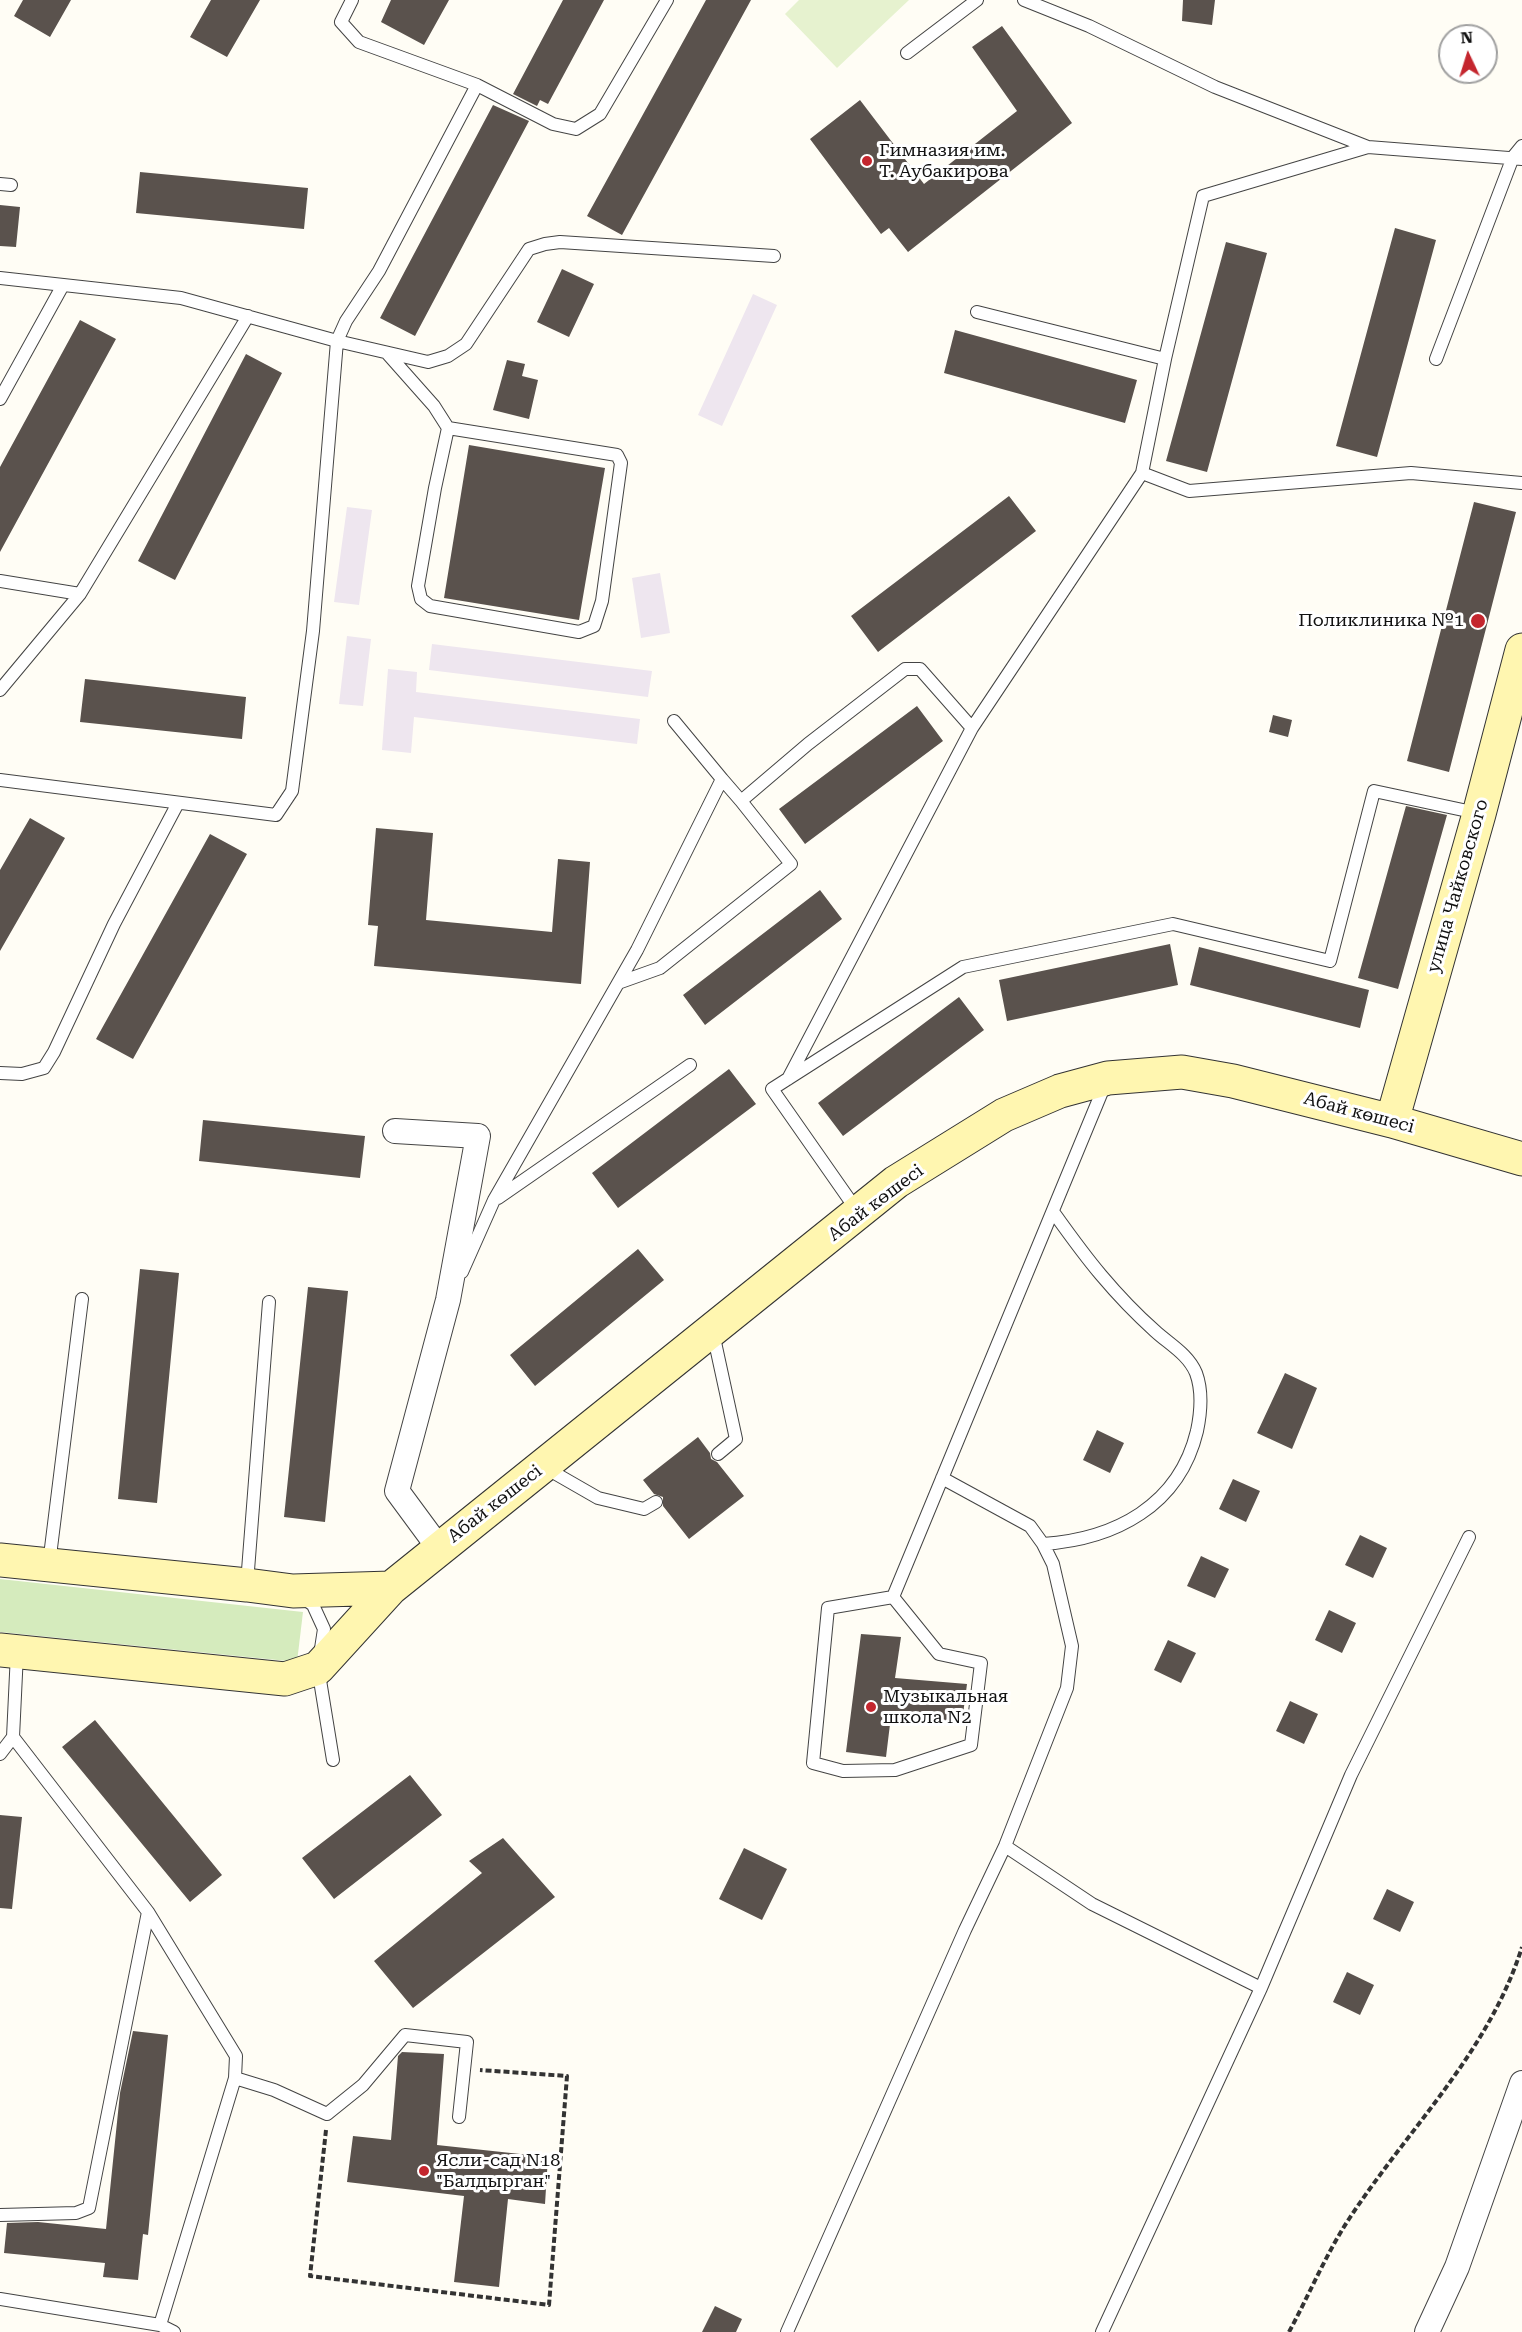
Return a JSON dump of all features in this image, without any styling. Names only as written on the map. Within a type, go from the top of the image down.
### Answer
[{"type":"street","name":"улица Чайковского","points":[[1392,1121],[1479,814],[1508,696],[1522,650]]},
{"type":"street","name":"Абай көшесі","points":[[318,1668],[390,1588],[712,1332],[896,1182],[1004,1115],[1060,1090],[1108,1078],[1182,1072],[1233,1081],[1392,1121],[1522,1159]]},
{"type":"street","points":[[395,1131],[478,1136],[448,1300],[397,1491],[439,1548]]},
{"type":"street","points":[[0,1560],[293,1591],[390,1588]]},
{"type":"street","points":[[9,1651],[285,1679],[318,1668]]},
{"type":"street","points":[[1427,2332],[1457,2267],[1522,2084]]},
{"type":"lane","points":[[352,0],[341,22],[359,42],[477,85],[554,124],[576,129],[600,114],[667,0]]},
{"type":"lane","points":[[907,53],[977,0]]},
{"type":"lane","points":[[1024,0],[1089,26],[1215,87],[1368,147],[1518,158]]},
{"type":"lane","points":[[0,780],[276,815],[292,791],[313,631],[338,341],[346,321],[379,271],[477,85]]},
{"type":"lane","points":[[1436,359],[1522,146]]},
{"type":"lane","points":[[788,1078],[972,728],[1142,473],[1165,359],[1203,196],[1368,147]]},
{"type":"lane","points":[[0,278],[181,298],[338,341],[428,362],[448,356],[465,344],[528,249],[560,242],[774,256]]},
{"type":"lane","points":[[0,399],[63,285]]},
{"type":"lane","points":[[977,312],[1165,359]]},
{"type":"lane","points":[[0,690],[80,594],[248,316]]},
{"type":"lane","points":[[387,353],[434,406],[448,428],[418,586],[421,599],[430,606],[579,632],[594,626],[602,601],[620,458],[617,455],[448,428]]},
{"type":"lane","points":[[1142,473],[1189,491],[1411,473],[1522,483]]},
{"type":"lane","points":[[0,581],[80,594]]},
{"type":"lane","points":[[741,801],[808,744],[905,669],[920,669],[972,728]]},
{"type":"lane","points":[[618,983],[660,968],[791,864],[674,722]]},
{"type":"lane","points":[[448,1300],[494,1200],[637,950],[722,779]]},
{"type":"lane","points":[[859,1214],[771,1089],[963,967],[1173,924],[1330,961],[1374,791],[1479,814]]},
{"type":"lane","points":[[0,1073],[22,1074],[44,1068],[54,1052],[114,924],[178,803]]},
{"type":"lane","points":[[494,1200],[690,1065]]},
{"type":"lane","points":[[893,1597],[1108,1078]]},
{"type":"lane","points":[[1044,1544],[1072,1542],[1103,1534],[1130,1521],[1158,1500],[1178,1476],[1192,1449],[1201,1412],[1201,1391],[1195,1372],[1181,1352],[1155,1332],[1101,1274],[1053,1213]]},
{"type":"lane","points":[[49,1566],[82,1299]]},
{"type":"lane","points":[[247,1585],[269,1302]]},
{"type":"lane","points":[[712,1332],[736,1439],[718,1454]]},
{"type":"lane","points":[[543,1467],[598,1498],[644,1509],[656,1502]]},
{"type":"lane","points":[[787,2332],[965,1930],[1005,1846],[1067,1688],[1071,1666],[1072,1646],[1053,1564],[1044,1544],[1030,1526],[942,1478]]},
{"type":"lane","points":[[1102,2332],[1261,1988],[1351,1775],[1469,1537]]},
{"type":"lane","points":[[293,1591],[313,1605],[324,1629],[318,1668],[333,1760]]},
{"type":"lane","points":[[893,1597],[939,1654],[981,1663],[971,1745],[895,1770],[843,1772],[813,1763],[828,1608],[893,1597]]},
{"type":"lane","points":[[9,1651],[13,1737],[148,1912],[236,2056],[235,2078],[160,2325]]},
{"type":"lane","points":[[0,1754],[13,1737]]},
{"type":"lane","points":[[1005,1846],[1092,1904],[1261,1988]]},
{"type":"lane","points":[[0,2215],[76,2213],[89,2208],[148,1912]]},
{"type":"lane","points":[[235,2078],[274,2090],[327,2114],[363,2085],[405,2035],[467,2042],[459,2117]]},
{"type":"lane","points":[[0,2299],[160,2325],[174,2332]]},
{"type":"path","points":[[1289,2332],[1348,2220],[1476,2047],[1515,1971],[1522,1947]]},
{"type":"path","points":[[327,2114],[310,2276],[549,2305],[567,2076],[464,2069]]},
{"type":"shaded area","points":[[753,294],[777,305],[722,426],[698,415]]},
{"type":"shaded area","points":[[347,507],[372,510],[359,605],[334,602]]},
{"type":"shaded area","points":[[660,573],[670,633],[641,638],[632,578]]},
{"type":"shaded area","points":[[347,636],[371,639],[363,706],[339,704]]},
{"type":"shaded area","points":[[432,644],[652,671],[648,697],[429,670]]},
{"type":"shaded area","points":[[388,669],[417,672],[416,692],[640,719],[637,744],[414,717],[411,753],[382,750]]},
{"type":"green space","points":[[799,0],[909,0],[837,68],[785,14]]},
{"type":"green space","points":[[0,1579],[303,1612],[297,1662],[0,1632]]},
{"type":"building","points":[[23,0],[71,0],[50,37],[14,16]]},
{"type":"building","points":[[211,0],[260,0],[227,57],[190,37]]},
{"type":"building","points":[[391,0],[449,0],[424,45],[381,22]]},
{"type":"building","points":[[563,0],[604,0],[548,104],[540,100],[537,106],[513,94]]},
{"type":"building","points":[[706,0],[751,0],[622,235],[587,216]]},
{"type":"building","points":[[1183,0],[1215,0],[1212,25],[1182,21]]},
{"type":"building","name":"Гимназия им. Т. Аубакирова","points":[[1002,26],[1072,123],[908,252],[889,228],[881,234],[810,139],[860,100],[924,184],[1017,111],[972,47]]},
{"type":"building","points":[[493,105],[529,121],[415,336],[380,318]]},
{"type":"building","points":[[140,172],[308,188],[304,229],[136,213]]},
{"type":"building","points":[[0,205],[20,207],[16,247],[0,246]]},
{"type":"building","points":[[1395,228],[1436,240],[1377,457],[1336,446]]},
{"type":"building","points":[[1226,242],[1267,253],[1207,472],[1166,461]]},
{"type":"building","points":[[562,269],[594,284],[569,337],[537,322]]},
{"type":"building","points":[[80,320],[116,339],[0,552],[0,467]]},
{"type":"building","points":[[955,330],[1137,380],[1125,423],[944,373]]},
{"type":"building","points":[[246,354],[282,373],[175,580],[138,561]]},
{"type":"building","points":[[507,360],[525,364],[522,376],[538,380],[529,419],[493,410]]},
{"type":"building","points":[[469,445],[605,468],[579,620],[444,598]]},
{"type":"building","points":[[1009,496],[1036,531],[878,652],[851,616]]},
{"type":"building","points":[[1474,502],[1516,512],[1449,772],[1407,761]]},
{"type":"building","points":[[85,679],[246,697],[242,739],[80,722]]},
{"type":"building","points":[[917,706],[943,741],[805,844],[779,809]]},
{"type":"building","points":[[1273,715],[1292,720],[1288,737],[1269,732]]},
{"type":"building","points":[[1406,806],[1447,815],[1398,989],[1358,978]]},
{"type":"building","points":[[30,818],[65,838],[0,951],[0,870]]},
{"type":"building","points":[[376,828],[433,833],[426,920],[552,932],[558,859],[590,862],[581,984],[374,966],[378,926],[368,925]]},
{"type":"building","points":[[210,834],[247,854],[133,1059],[96,1039]]},
{"type":"building","points":[[820,890],[842,919],[705,1025],[683,995]]},
{"type":"building","points":[[1170,944],[1178,985],[1007,1021],[999,980]]},
{"type":"building","points":[[1199,947],[1369,990],[1360,1028],[1190,985]]},
{"type":"building","points":[[959,997],[984,1030],[843,1136],[818,1103]]},
{"type":"building","points":[[729,1069],[756,1104],[618,1208],[592,1173]]},
{"type":"building","points":[[203,1120],[365,1136],[360,1178],[199,1161]]},
{"type":"building","points":[[638,1249],[664,1280],[535,1386],[510,1355]]},
{"type":"building","points":[[140,1269],[179,1273],[157,1503],[118,1499]]},
{"type":"building","points":[[308,1287],[348,1291],[325,1522],[284,1517]]},
{"type":"building","points":[[1285,1373],[1317,1388],[1292,1449],[1257,1433]]},
{"type":"building","points":[[1097,1430],[1124,1443],[1110,1473],[1083,1460]]},
{"type":"building","points":[[698,1437],[710,1453],[711,1459],[717,1462],[744,1496],[689,1539],[663,1506],[663,1497],[654,1494],[643,1480]]},
{"type":"building","points":[[1233,1479],[1260,1491],[1246,1522],[1219,1509]]},
{"type":"building","points":[[1360,1535],[1387,1548],[1373,1578],[1345,1565]]},
{"type":"building","points":[[1201,1556],[1229,1569],[1215,1598],[1187,1586]]},
{"type":"building","points":[[1329,1610],[1356,1623],[1342,1653],[1315,1640]]},
{"type":"building","points":[[861,1634],[901,1637],[895,1678],[967,1684],[962,1722],[891,1716],[886,1757],[846,1752]]},
{"type":"building","points":[[1168,1640],[1196,1653],[1181,1683],[1154,1670]]},
{"type":"building","points":[[1290,1701],[1318,1714],[1304,1744],[1276,1731]]},
{"type":"building","points":[[95,1720],[222,1875],[190,1902],[62,1747]]},
{"type":"building","points":[[410,1775],[442,1815],[334,1899],[302,1858]]},
{"type":"building","points":[[0,1815],[22,1817],[12,1909],[0,1908]]},
{"type":"building","points":[[503,1838],[555,1897],[413,2008],[374,1961],[482,1873],[469,1861]]},
{"type":"building","points":[[744,1848],[787,1869],[762,1920],[719,1899]]},
{"type":"building","points":[[1387,1889],[1414,1902],[1400,1932],[1373,1919]]},
{"type":"building","points":[[1347,1972],[1374,1985],[1360,2015],[1333,2002]]},
{"type":"building","points":[[133,2031],[168,2035],[148,2235],[143,2234],[138,2280],[103,2277],[105,2263],[4,2253],[7,2223],[38,2222],[106,2229],[120,2093]]},
{"type":"building","points":[[402,2052],[444,2054],[437,2145],[548,2157],[545,2204],[508,2199],[499,2287],[454,2282],[464,2196],[347,2182],[353,2136],[391,2140],[398,2056]]},
{"type":"building","points":[[715,2306],[742,2319],[736,2332],[702,2332]]},
{"type":"place","name":"Гимназия им. Т. Аубакирова","points":[[867,161]]},
{"type":"place","name":"Поликлиника №1","points":[[1478,621]]},
{"type":"place","name":"Музыкальная школа N2","points":[[871,1707]]},
{"type":"place","name":"Ясли-сад N18 \"Балдырган\"","points":[[424,2171]]}]
